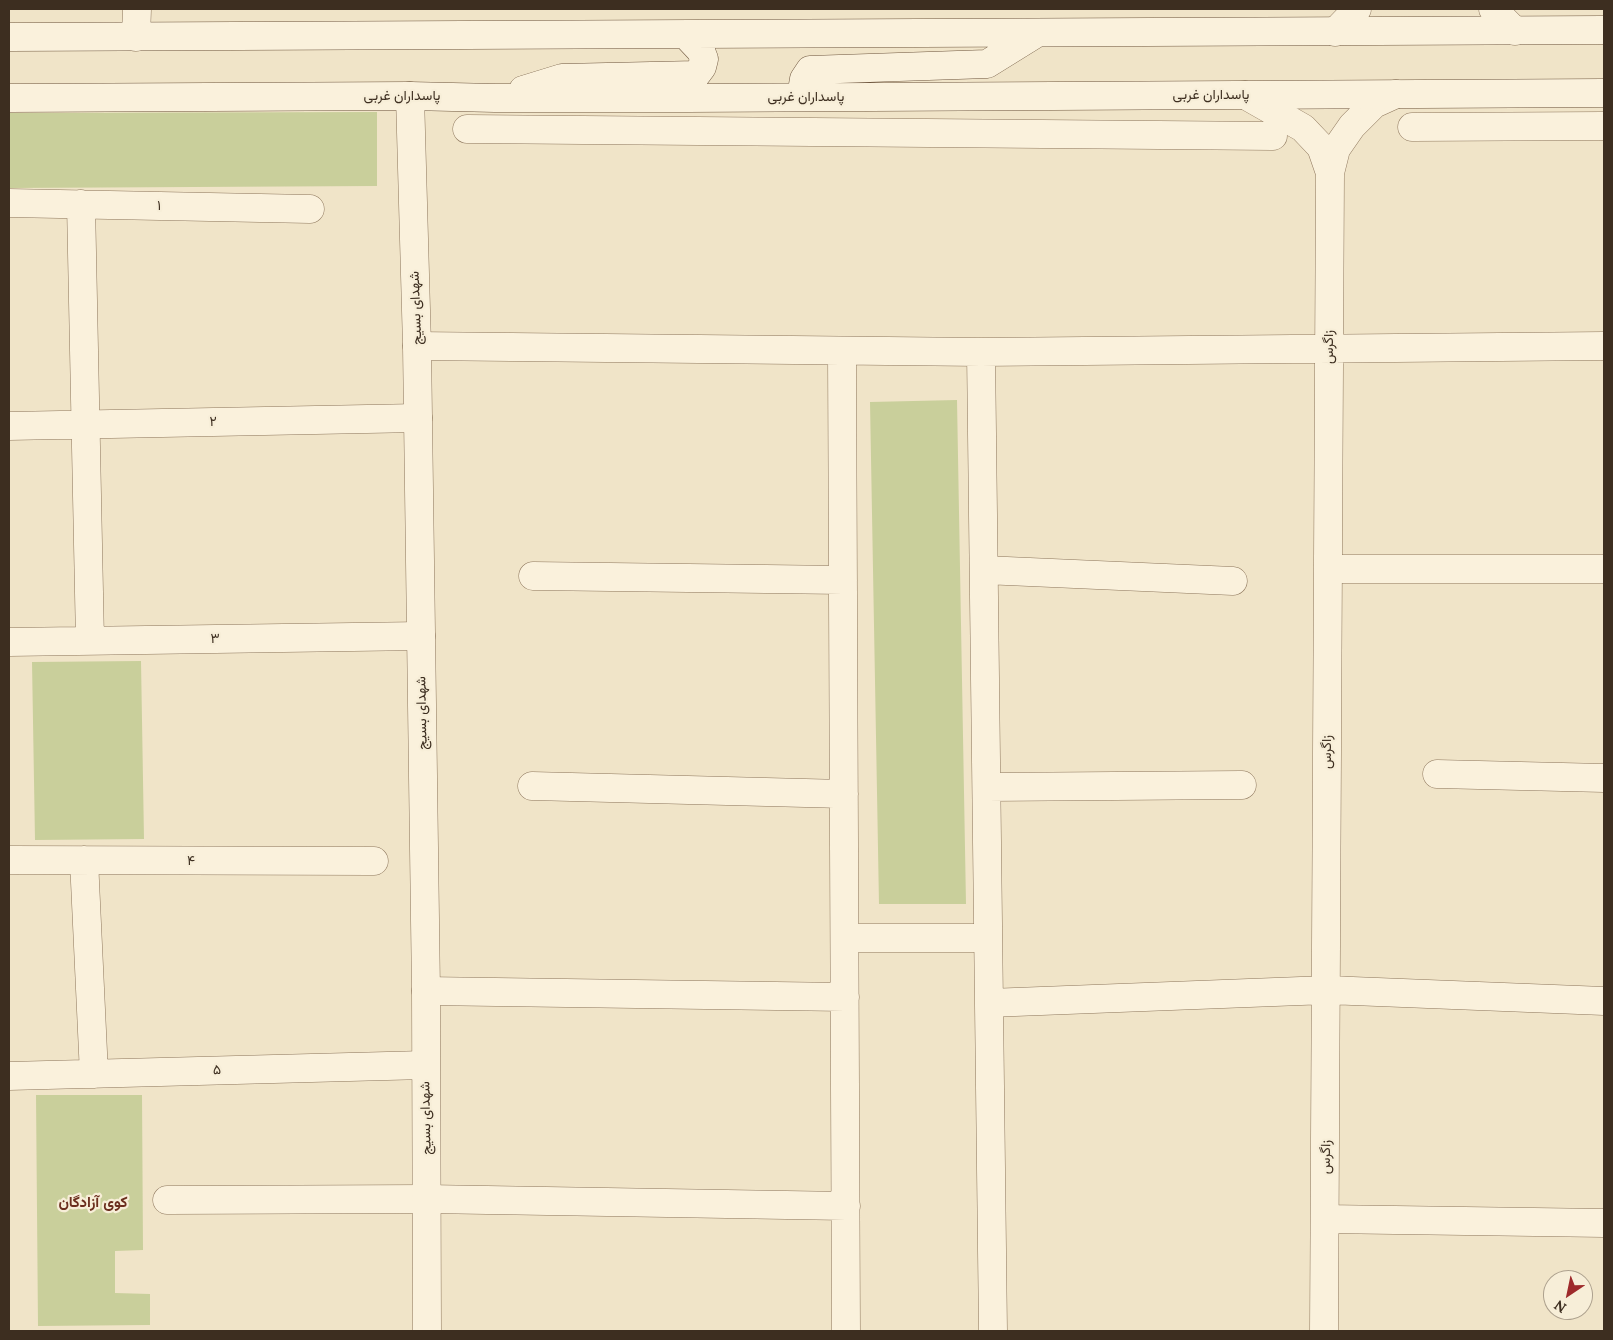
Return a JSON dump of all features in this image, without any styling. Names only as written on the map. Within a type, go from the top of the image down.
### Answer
[{"type":"street","points":[[136,37],[137,9]]},
{"type":"street","points":[[1335,32],[1357,9]]},
{"type":"street","points":[[1494,9],[1515,31]]},
{"type":"street","points":[[9,37],[1604,30]]},
{"type":"street","points":[[801,97],[804,79],[810,70],[987,64],[1037,33]]},
{"type":"street","points":[[495,98],[562,78],[696,75],[702,67],[704,59],[701,51],[686,35]]},
{"type":"street","name":"پاسداران غربی","points":[[9,98],[410,96],[495,98],[1604,93]]},
{"type":"street","name":"زاگرس","points":[[1324,1331],[1330,173],[1336,149],[1352,126],[1374,104],[1396,94]]},
{"type":"street","name":"زاگرس","points":[[1245,95],[1303,128],[1321,147],[1330,173]]},
{"type":"street","name":"شهدای بسیج","points":[[410,96],[417,346],[426,991],[427,1331]]},
{"type":"street","points":[[1003,96],[1003,134]]},
{"type":"street","points":[[1412,127],[1604,126]]},
{"type":"street","points":[[467,129],[1273,136]]},
{"type":"street","name":"۱","points":[[9,203],[310,209]]},
{"type":"street","points":[[81,204],[90,641]]},
{"type":"street","points":[[417,346],[981,352],[1604,346]]},
{"type":"street","points":[[842,350],[846,1331]]},
{"type":"street","points":[[981,352],[993,1331]]},
{"type":"street","name":"۲","points":[[9,426],[418,418]]},
{"type":"street","points":[[1328,568],[1604,569]]},
{"type":"street","points":[[984,570],[1233,581]]},
{"type":"street","points":[[533,576],[843,580]]},
{"type":"street","name":"۳","points":[[9,642],[421,636]]},
{"type":"street","points":[[1437,774],[1604,778]]},
{"type":"street","points":[[986,787],[1242,785]]},
{"type":"street","points":[[532,786],[844,794]]},
{"type":"street","name":"۴","points":[[9,860],[374,861]]},
{"type":"street","points":[[84,860],[94,1074]]},
{"type":"street","points":[[845,938],[988,938]]},
{"type":"street","points":[[989,1003],[1326,990],[1604,1002]]},
{"type":"street","points":[[426,991],[845,997]]},
{"type":"street","name":"۵","points":[[9,1076],[425,1065]]},
{"type":"street","points":[[167,1200],[427,1199],[846,1206]]},
{"type":"street","points":[[1325,1220],[1604,1223]]},
{"type":"green space","points":[[377,112],[377,186],[9,188],[9,113]]},
{"type":"green space","points":[[957,400],[966,904],[879,904],[870,402]]},
{"type":"green space","points":[[141,661],[144,839],[35,840],[32,662]]},
{"type":"green space","points":[[36,1095],[142,1095],[143,1250],[115,1251],[115,1293],[150,1294],[150,1325],[38,1326]]},
{"type":"district","name":"کوی آزادگان","points":[[93,1203]]}]
